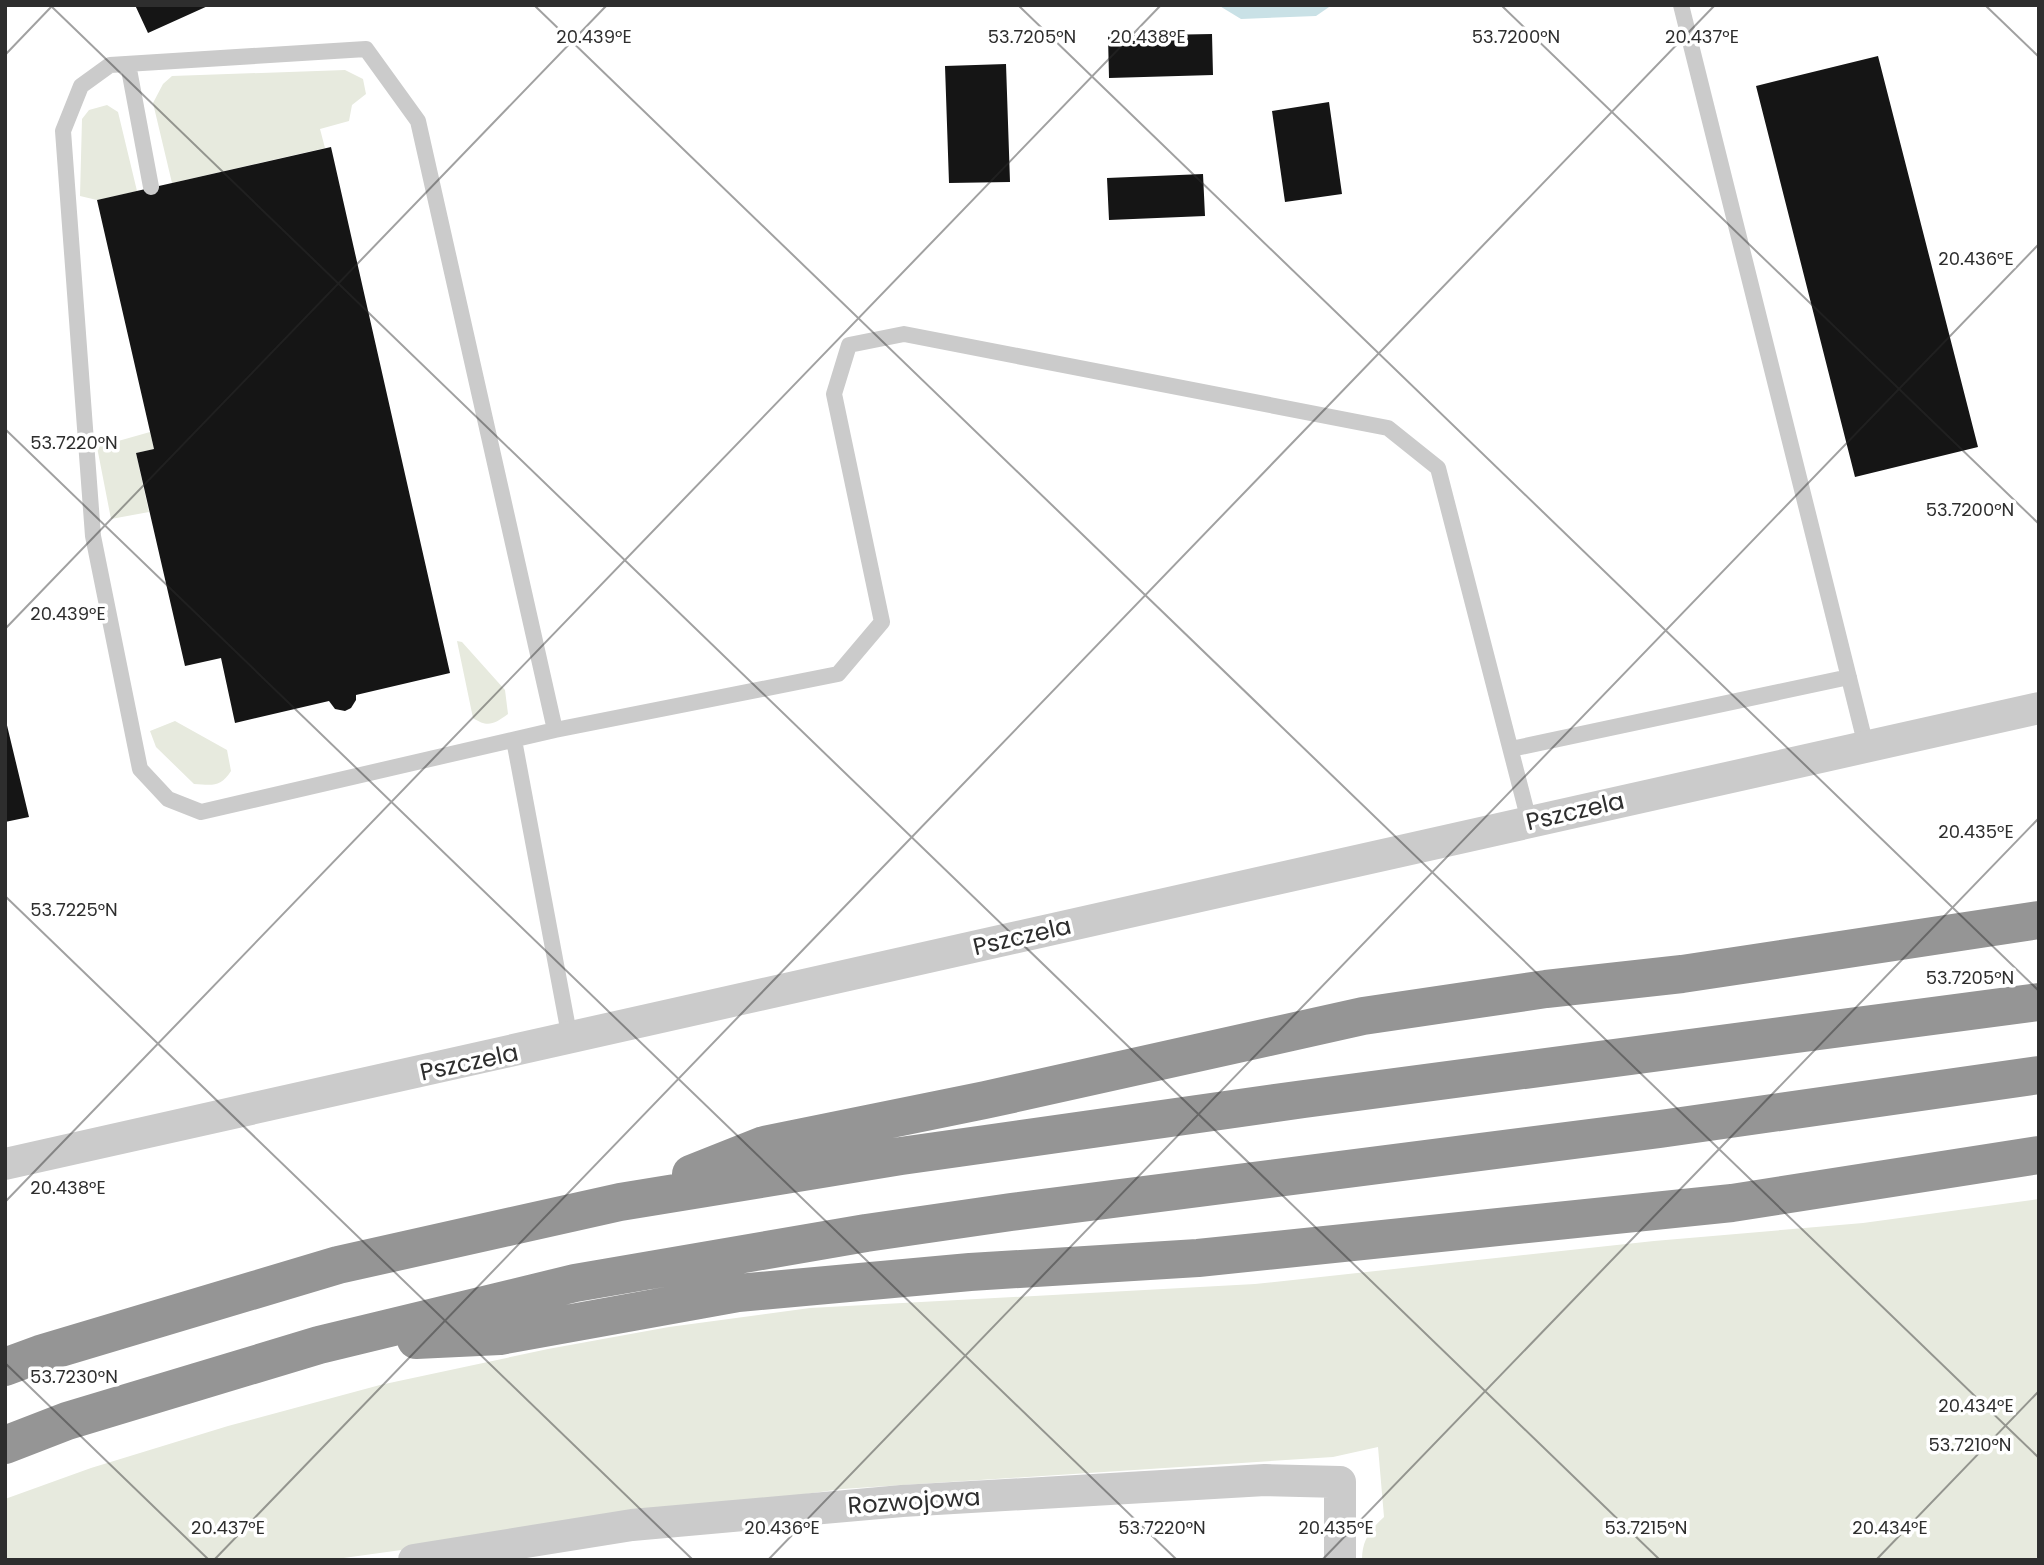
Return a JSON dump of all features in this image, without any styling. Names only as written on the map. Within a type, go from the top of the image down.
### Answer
[{"type":"highway","points":[[620,1202],[764,1145],[985,1100],[1363,1016],[1546,989],[1682,974],[2039,920]]},
{"type":"highway","points":[[5,1367],[40,1354],[338,1265],[620,1202],[901,1156],[1277,1103],[2039,1002]]},
{"type":"highway","points":[[5,1445],[67,1421],[319,1345],[575,1283],[866,1233],[1011,1212],[1660,1129],[2039,1074]]},
{"type":"highway","points":[[319,1345],[500,1336],[738,1293],[970,1272],[1198,1258],[1732,1203],[2039,1155]]},
{"type":"street","name":"Pszczela","points":[[5,1164],[2039,708]]},
{"type":"street","name":"Rozwojowa","points":[[414,1560],[632,1525],[902,1501],[1265,1480],[1340,1482],[1340,1560]]},
{"type":"lane","points":[[1681,5],[1866,746]]},
{"type":"lane","points":[[555,730],[418,121],[366,48],[110,65],[81,86],[63,131],[93,536],[140,769],[168,799],[201,812],[555,730],[838,674],[882,622],[834,394],[849,345],[904,334],[1388,428],[1438,468],[1530,821]]},
{"type":"lane","points":[[128,64],[151,187]]},
{"type":"lane","points":[[1511,750],[1849,677]]},
{"type":"lane","points":[[514,740],[570,1039]]},
{"type":"shaded area","points":[[345,70],[363,79],[366,94],[352,105],[349,121],[320,129],[325,148],[172,183],[153,103],[163,84],[172,76]]},
{"type":"shaded area","points":[[107,105],[118,112],[137,191],[97,200],[80,196],[82,119],[89,110]]},
{"type":"shaded area","points":[[150,432],[154,449],[136,453],[149,512],[111,519],[97,447]]},
{"type":"shaded area","points":[[457,641],[462,642],[505,690],[508,714],[495,722],[487,724],[473,718]]},
{"type":"shaded area","points":[[175,721],[227,750],[231,771],[223,780],[211,785],[194,784],[156,747],[150,731]]},
{"type":"shaded area","points":[[2039,1199],[2039,1560],[1362,1560],[1363,1547],[1368,1536],[1384,1517],[1378,1447],[1333,1457],[842,1489],[329,1560],[5,1560],[5,1499],[91,1468],[228,1426],[380,1385],[548,1349],[669,1327],[810,1308],[1255,1284],[1654,1241],[1863,1223]]},
{"type":"water","points":[[1218,5],[1332,5],[1316,16],[1241,19]]},
{"type":"building","points":[[135,5],[210,5],[148,33]]},
{"type":"building","points":[[1212,34],[1213,75],[1109,78],[1108,36]]},
{"type":"building","points":[[1878,56],[1978,447],[1855,477],[1756,86]]},
{"type":"building","points":[[1006,64],[1010,182],[949,183],[945,66]]},
{"type":"building","points":[[1329,102],[1342,194],[1285,202],[1272,111]]},
{"type":"building","points":[[331,147],[450,673],[356,695],[351,708],[345,711],[335,709],[329,701],[235,723],[221,658],[185,666],[136,453],[154,449],[97,200]]},
{"type":"building","points":[[1203,174],[1205,216],[1109,220],[1107,178]]},
{"type":"building","points":[[5,717],[29,817],[5,822]]}]
